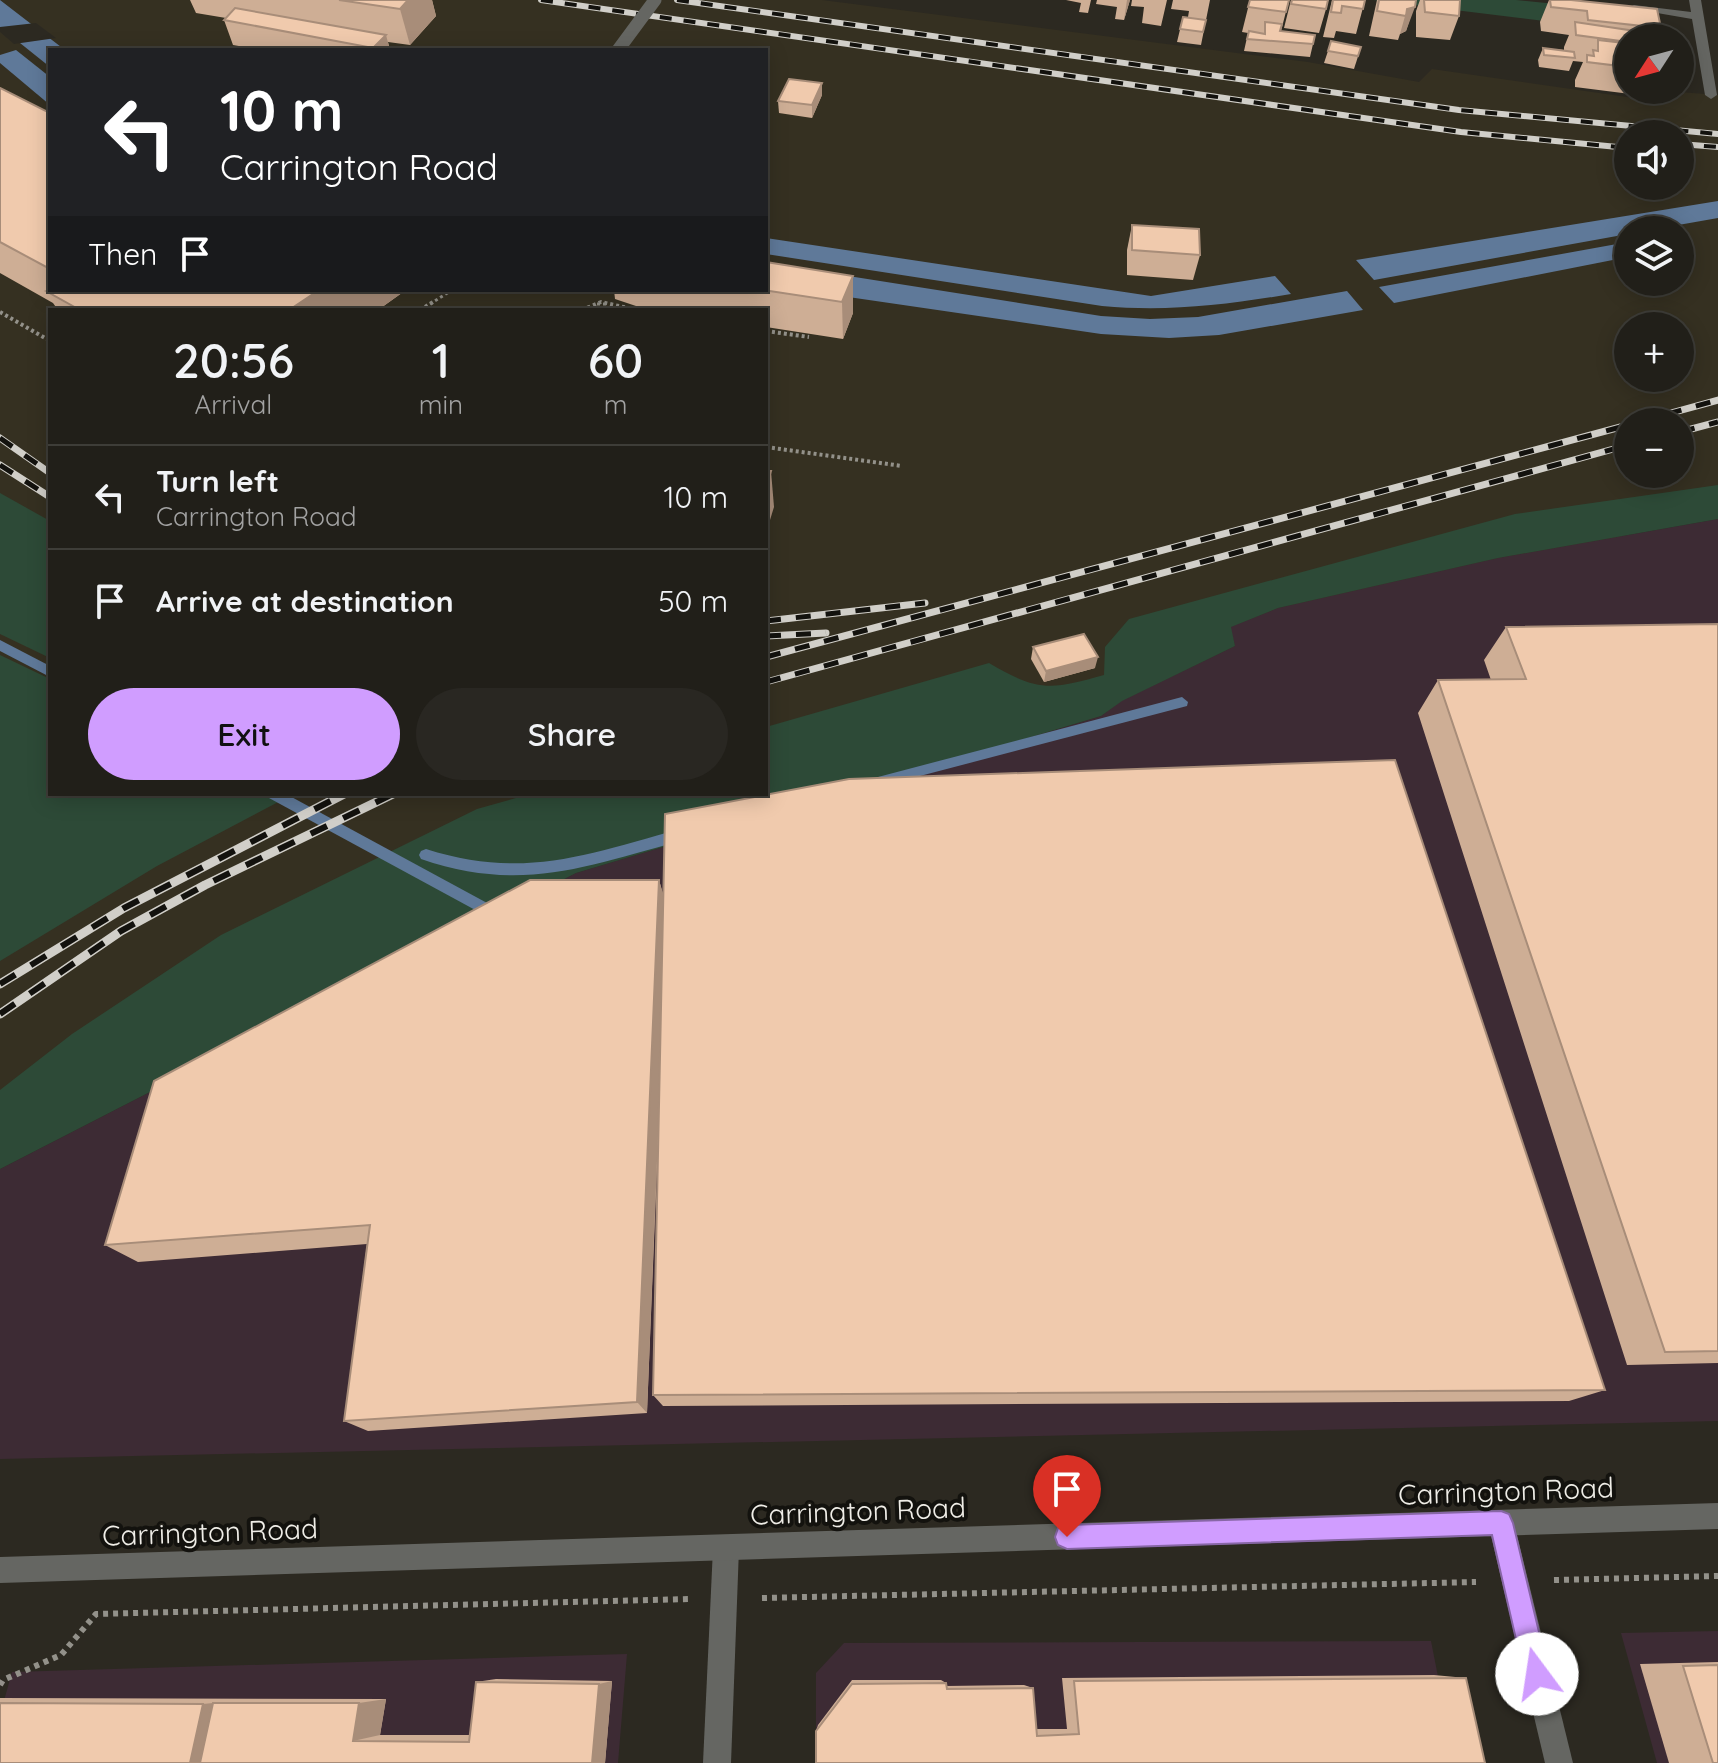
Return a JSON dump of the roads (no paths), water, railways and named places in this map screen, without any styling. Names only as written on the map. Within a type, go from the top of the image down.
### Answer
[{"type":"street","points":[[619,48],[655,0]]},
{"type":"street","points":[[1695,0],[1711,95]]},
{"type":"street","points":[[1618,6],[1697,16]]},
{"type":"street","name":"Carrington Road","points":[[0,1570],[1718,1516]]},
{"type":"street","points":[[1501,1523],[1559,1763]]},
{"type":"street","points":[[717,1763],[726,1548]]},
{"type":"water","points":[[0,0],[62,48],[48,48],[48,65],[0,27]]},
{"type":"water","points":[[16,50],[48,75],[48,103],[0,63],[0,55]]},
{"type":"water","points":[[1718,201],[1718,218],[1694,222],[1694,216],[1626,216]]},
{"type":"water","points":[[1614,218],[1614,237],[1374,280],[1356,260]]},
{"type":"water","points":[[768,238],[1151,296],[1275,276],[1291,294],[1196,306],[1102,306],[768,254]]},
{"type":"water","points":[[1614,245],[1614,260],[1394,303],[1379,287]]},
{"type":"water","points":[[768,263],[1101,316],[1150,319],[1198,317],[1347,291],[1363,310],[1219,335],[1169,338],[1101,334],[768,285]]},
{"type":"waterway","points":[[0,645],[48,671]]},
{"type":"waterway","points":[[878,782],[1182,702]]},
{"type":"waterway","points":[[278,796],[495,914]]},
{"type":"waterway","points":[[426,855],[474,868],[526,870],[605,856],[680,835]]},
{"type":"railway","points":[[541,0],[1461,132],[1614,147]]},
{"type":"railway","points":[[677,0],[1459,110],[1718,134]]},
{"type":"railway","points":[[1694,145],[1718,147]]},
{"type":"railway","points":[[1689,408],[1718,400]]},
{"type":"railway","points":[[1694,428],[1718,422]]},
{"type":"railway","points":[[768,656],[1614,429]]},
{"type":"railway","points":[[0,438],[48,472]]},
{"type":"railway","points":[[768,681],[1614,449]]},
{"type":"railway","points":[[0,465],[48,496]]},
{"type":"railway","points":[[768,621],[925,603]]},
{"type":"railway","points":[[768,636],[826,633]]},
{"type":"railway","points":[[0,984],[124,908],[340,796]]},
{"type":"railway","points":[[0,1014],[121,931],[205,885],[389,796]]}]
